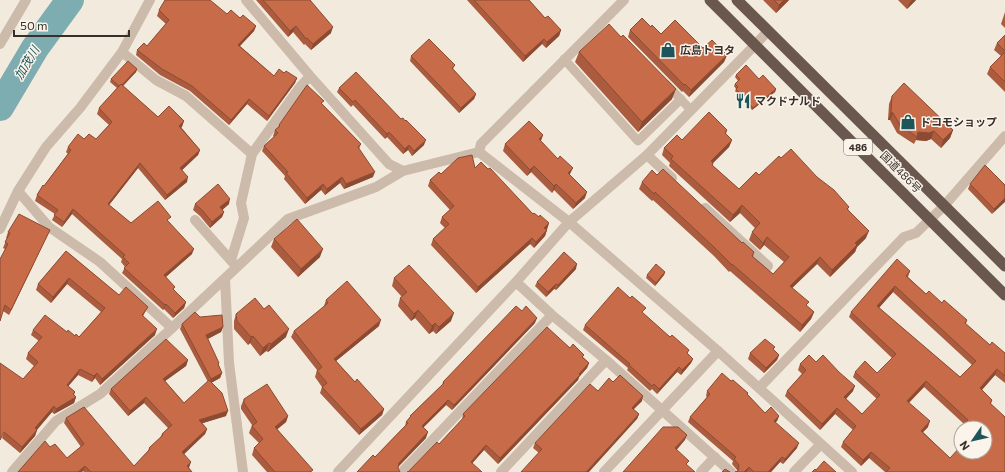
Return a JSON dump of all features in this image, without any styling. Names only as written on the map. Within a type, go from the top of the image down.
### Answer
[{"type":"highway","name":"国道486号","points":[[710,0],[1005,295]]},
{"type":"highway","name":"国道486号","points":[[737,0],[1005,266]]},
{"type":"street","points":[[0,43],[26,0]]},
{"type":"street","points":[[0,229],[18,191],[46,147],[80,108],[122,52],[150,0]]},
{"type":"street","points":[[246,0],[310,76],[389,164],[403,171]]},
{"type":"street","points":[[479,152],[481,144],[564,60],[606,23],[624,0]]},
{"type":"street","points":[[338,472],[516,282],[569,222],[646,155],[692,110],[768,31]]},
{"type":"street","points":[[122,52],[156,80],[186,96],[252,154]]},
{"type":"street","points":[[234,264],[244,218],[241,203],[252,154],[300,87],[310,76]]},
{"type":"street","points":[[759,388],[904,237],[916,233],[944,206],[1005,136]]},
{"type":"street","points":[[12,472],[56,421],[100,394],[225,278],[234,264],[288,219],[376,187],[403,171],[479,152]]},
{"type":"street","points":[[479,152],[569,222],[718,351],[852,472]]},
{"type":"street","points":[[646,155],[681,187]]},
{"type":"street","points":[[18,191],[49,227],[100,262],[172,328]]},
{"type":"street","points":[[699,202],[768,266]]},
{"type":"street","points":[[195,220],[234,264]]},
{"type":"street","points":[[225,278],[229,363],[243,472]]},
{"type":"street","points":[[516,282],[731,472]]},
{"type":"street","points":[[402,472],[552,315]]},
{"type":"street","points":[[604,472],[718,351]]},
{"type":"street","points":[[501,472],[606,360]]},
{"type":"street","points":[[794,472],[822,444]]},
{"type":"street","points":[[701,472],[715,457]]},
{"type":"lane","points":[[564,60],[638,141],[681,99]]},
{"type":"lane","points":[[659,76],[692,110]]},
{"type":"building","points":[[165,0],[210,0],[227,14],[231,10],[240,18],[243,15],[256,26],[238,45],[274,76],[279,69],[284,73],[286,71],[297,78],[269,116],[249,99],[231,120],[192,86],[162,69],[137,50],[144,43],[147,46],[169,20],[159,10]]},
{"type":"building","points":[[263,0],[310,0],[333,27],[313,44],[307,38],[306,39],[296,26],[290,31]]},
{"type":"building","points":[[474,0],[529,0],[545,18],[548,16],[561,30],[547,42],[544,39],[525,56]]},
{"type":"building","points":[[774,0],[784,0],[779,5]]},
{"type":"building","points":[[642,18],[661,34],[675,20],[703,48],[712,40],[727,55],[691,90],[685,84],[684,85],[630,30]]},
{"type":"building","points":[[609,24],[621,37],[623,35],[676,89],[642,122],[579,52]]},
{"type":"building","points":[[1005,35],[1005,51],[997,43]]},
{"type":"building","points":[[429,39],[455,65],[452,68],[476,94],[461,108],[411,56]]},
{"type":"building","points":[[1005,52],[1005,82],[990,67]]},
{"type":"building","points":[[128,61],[137,69],[122,85],[121,84],[119,86],[111,79]]},
{"type":"building","points":[[746,65],[759,79],[763,75],[776,89],[753,108],[736,89],[738,87],[735,84],[740,79],[736,75]]},
{"type":"building","points":[[356,72],[401,119],[403,118],[405,121],[406,120],[426,140],[414,151],[409,145],[405,149],[389,132],[387,134],[355,100],[353,102],[339,88]]},
{"type":"building","points":[[904,83],[953,130],[943,140],[934,131],[929,133],[918,132],[917,137],[900,125],[891,112],[892,96]]},
{"type":"building","points":[[121,84],[158,117],[169,106],[184,121],[179,126],[200,150],[180,168],[188,177],[167,195],[140,163],[108,204],[131,223],[158,201],[171,217],[167,220],[194,249],[164,275],[175,287],[173,289],[186,302],[175,313],[124,268],[129,263],[123,257],[125,255],[73,209],[64,222],[54,215],[58,210],[37,195],[43,185],[44,186],[71,150],[68,147],[78,134],[84,139],[89,134],[96,139],[112,122],[99,108]]},
{"type":"building","points":[[307,85],[324,101],[321,103],[361,144],[358,147],[375,172],[346,184],[342,177],[327,189],[323,184],[307,198],[286,173],[288,172],[264,146],[278,133],[275,130],[280,126],[279,125]]},
{"type":"building","points":[[709,112],[727,130],[725,133],[732,140],[711,161],[713,163],[712,165],[739,189],[756,172],[759,175],[779,156],[781,158],[791,149],[817,177],[834,190],[849,207],[847,209],[869,231],[855,243],[857,245],[832,270],[820,257],[790,286],[809,302],[806,305],[814,312],[802,325],[732,265],[655,192],[654,194],[642,182],[652,170],[657,175],[663,169],[742,243],[743,242],[754,252],[752,256],[773,274],[789,257],[767,237],[763,243],[752,232],[760,223],[742,205],[733,215],[671,159],[673,156],[664,148],[677,135],[682,140]]},
{"type":"building","points":[[529,121],[543,135],[539,139],[558,159],[560,156],[573,168],[568,173],[587,192],[576,203],[556,184],[554,186],[534,166],[530,170],[505,144]]},
{"type":"building","points":[[472,155],[475,168],[481,162],[488,169],[490,168],[533,214],[534,213],[539,217],[540,215],[549,223],[544,228],[547,230],[536,242],[532,238],[478,287],[433,239],[449,224],[442,217],[454,206],[430,180],[439,172],[441,174],[458,158]]},
{"type":"building","points":[[985,165],[1005,185],[1005,198],[994,209],[970,184]]},
{"type":"building","points":[[218,184],[230,199],[220,207],[224,212],[212,222],[195,204]]},
{"type":"building","points":[[19,214],[50,230],[11,310],[5,305],[0,321],[0,259],[8,244],[5,242],[10,233],[8,232]]},
{"type":"building","points":[[297,219],[323,249],[301,269],[274,239]]},
{"type":"building","points":[[66,251],[119,295],[126,287],[148,307],[142,315],[157,329],[102,379],[97,373],[94,376],[80,369],[67,385],[75,392],[73,394],[76,397],[56,409],[54,406],[35,428],[37,430],[22,447],[4,432],[0,440],[0,363],[23,379],[38,362],[28,353],[42,337],[33,330],[45,315],[67,332],[68,330],[75,336],[76,334],[79,337],[105,308],[69,278],[53,297],[38,284]]},
{"type":"building","points":[[564,252],[577,264],[558,285],[556,284],[548,292],[537,282]]},
{"type":"building","points":[[897,259],[910,271],[906,276],[926,294],[929,291],[942,303],[944,300],[967,320],[965,323],[990,345],[992,342],[1005,353],[1005,376],[997,369],[980,388],[992,400],[990,403],[1005,417],[1005,472],[886,472],[890,468],[871,452],[863,460],[843,442],[856,426],[837,408],[822,424],[787,391],[806,370],[800,364],[809,355],[816,362],[823,355],[855,386],[844,397],[862,414],[880,395],[855,372],[865,361],[877,373],[896,354],[851,312]],"holes":[[[895,286],[976,361],[960,377],[877,306]]]},
{"type":"building","points":[[656,264],[665,272],[656,283],[647,275]]},
{"type":"building","points":[[409,265],[454,313],[439,327],[435,323],[432,326],[418,310],[414,314],[400,298],[407,292],[394,278]]},
{"type":"building","points":[[347,281],[381,320],[334,359],[355,382],[357,379],[384,409],[361,429],[322,387],[327,383],[317,371],[322,367],[294,331],[328,303],[326,300]]},
{"type":"building","points":[[618,287],[630,298],[632,296],[646,308],[642,312],[670,337],[672,335],[689,350],[687,353],[693,359],[682,370],[679,367],[659,389],[654,384],[652,386],[629,365],[630,364],[585,325]]},
{"type":"building","points":[[255,298],[264,309],[269,305],[289,329],[271,344],[269,343],[263,348],[237,321],[236,314]]},
{"type":"building","points":[[516,306],[522,311],[526,306],[537,318],[454,405],[448,400],[422,426],[428,432],[399,463],[398,468],[400,472],[357,472],[373,455],[375,457],[408,423],[406,422],[410,416],[444,383],[443,382]]},
{"type":"building","points":[[195,312],[200,317],[222,315],[223,327],[206,335],[222,373],[211,379],[182,324]]},
{"type":"building","points":[[547,327],[570,348],[573,344],[584,355],[582,357],[589,363],[579,374],[580,375],[500,458],[486,445],[471,462],[482,472],[408,472],[437,442],[439,444],[465,416],[463,414]]},
{"type":"building","points":[[166,339],[188,360],[163,379],[184,403],[209,380],[222,393],[228,411],[199,420],[207,429],[182,452],[191,462],[187,466],[192,472],[91,472],[85,466],[78,472],[18,472],[45,441],[50,447],[55,444],[67,458],[84,444],[66,418],[84,407],[134,466],[150,449],[149,448],[172,425],[146,397],[130,411],[111,389]]},
{"type":"building","points":[[765,339],[775,347],[773,349],[779,355],[766,368],[750,353]]},
{"type":"building","points":[[722,373],[748,393],[747,394],[765,413],[771,407],[779,416],[774,421],[799,443],[785,459],[782,457],[768,472],[754,472],[749,467],[744,472],[735,472],[738,471],[739,465],[734,459],[736,457],[690,417],[710,394],[707,391]]},
{"type":"building","points":[[620,375],[643,396],[632,408],[639,414],[586,472],[521,472],[542,449],[535,443],[590,384],[598,391],[609,378],[613,382]]},
{"type":"building","points":[[267,384],[288,416],[275,427],[313,470],[310,472],[275,472],[254,448],[263,439],[252,426],[257,422],[244,403],[244,399]]},
{"type":"building","points":[[663,427],[678,427],[687,435],[675,448],[689,461],[686,464],[695,472],[623,472]]},
{"type":"building","points":[[824,461],[836,472],[812,472],[815,469],[816,470]]},
{"type":"building","points":[[725,469],[730,472],[722,472]]},
{"type":"waterway","name":"加茂川","points":[[0,107],[35,48],[70,0]]},
{"type":"place","name":"広島トヨタ","points":[[668,50]]},
{"type":"place","name":"マクドナルド","points":[[743,101]]},
{"type":"place","name":"ドコモショップ","points":[[908,122]]}]
